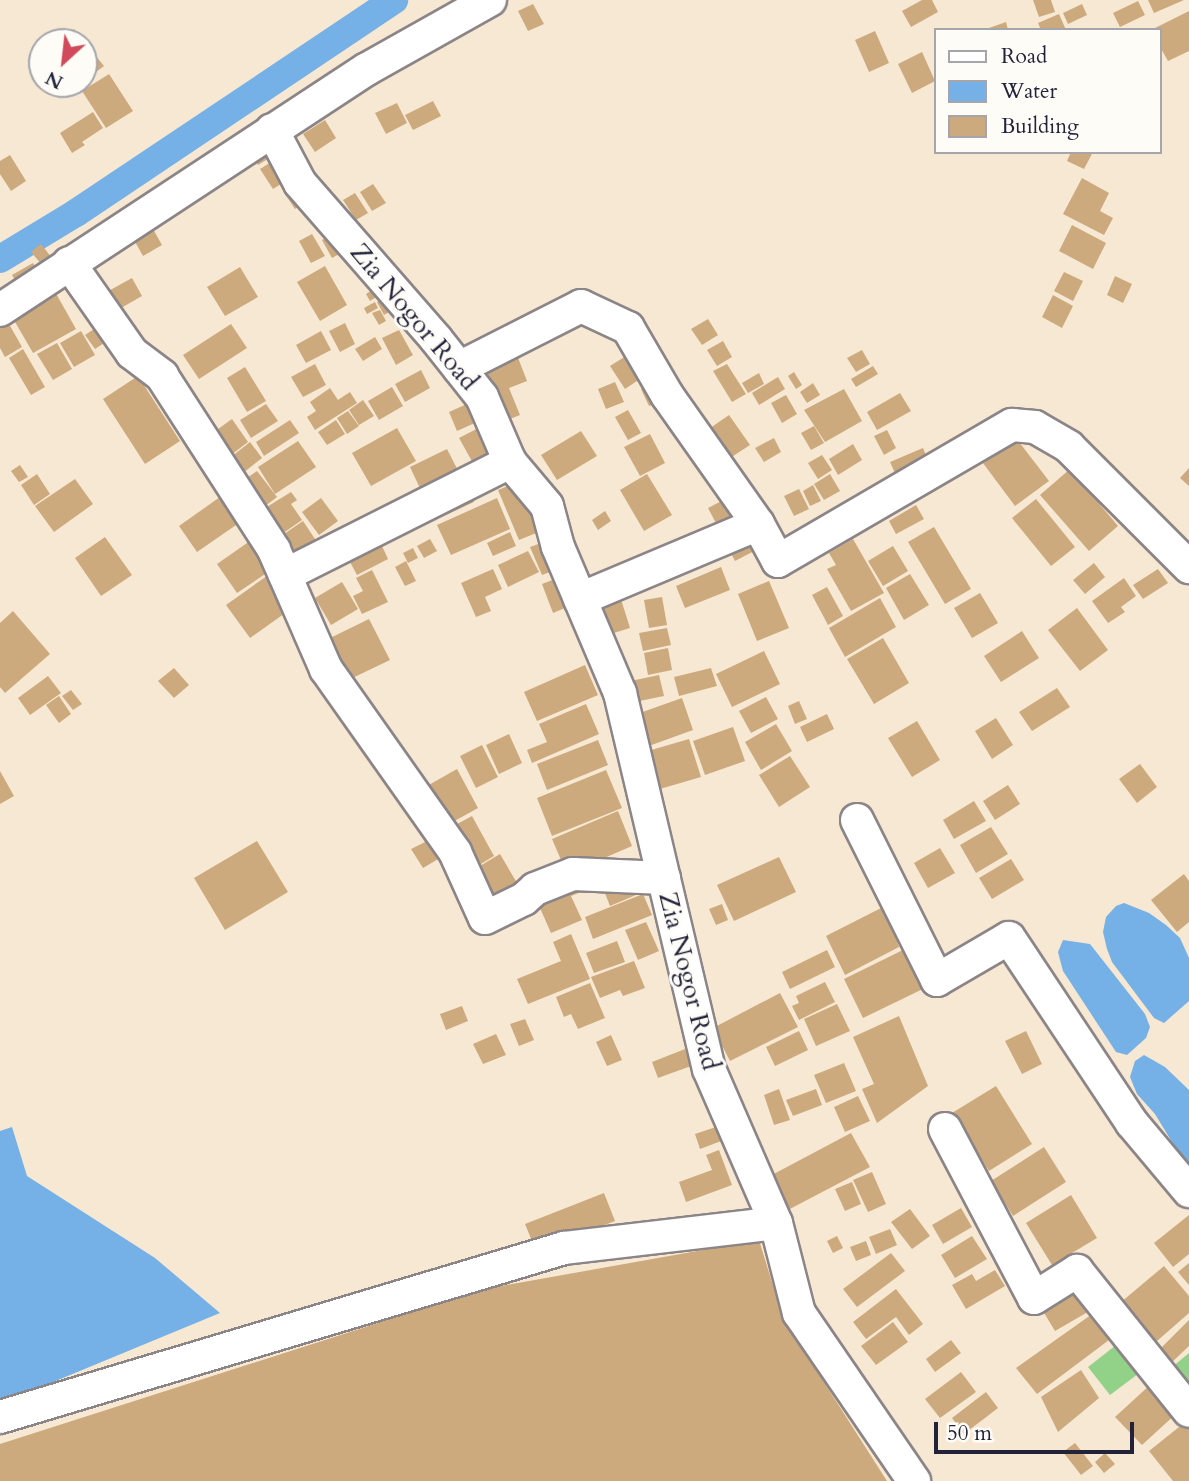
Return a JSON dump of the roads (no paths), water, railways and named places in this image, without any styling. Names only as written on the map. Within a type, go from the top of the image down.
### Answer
[{"type":"street","points":[[0,310],[367,69],[490,0]]},
{"type":"street","name":"Zia Nogor Road","points":[[272,130],[300,183],[482,397],[510,462],[547,506],[558,547],[620,693],[709,1069],[776,1223],[799,1313],[914,1481]]},
{"type":"street","points":[[69,263],[132,353],[162,376],[274,550],[326,669],[455,852],[485,918],[524,900],[535,889],[573,874],[664,878]]},
{"type":"street","points":[[459,368],[581,306],[628,328],[667,395],[758,524],[778,561],[1012,425],[1035,427],[1069,447],[1189,567]]},
{"type":"street","points":[[285,575],[510,462]]},
{"type":"street","points":[[580,599],[758,524]]},
{"type":"street","points":[[857,820],[937,980],[1009,938],[1132,1122],[1189,1191]]},
{"type":"street","points":[[945,1129],[1034,1298],[1077,1271],[1189,1411]]},
{"type":"street","points":[[0,1417],[564,1248],[776,1223]]},
{"type":"water","points":[[1124,903],[1149,913],[1166,925],[1180,938],[1189,958],[1189,1001],[1164,1023],[1154,1018],[1112,962],[1107,949],[1103,932],[1106,917],[1116,906]]},
{"type":"water","points":[[1063,940],[1090,944],[1145,1014],[1150,1027],[1146,1038],[1127,1055],[1116,1052],[1063,971],[1058,952]]},
{"type":"water","points":[[1144,1055],[1165,1067],[1189,1090],[1189,1170],[1155,1114],[1137,1094],[1130,1077],[1135,1061]]},
{"type":"water","points":[[12,1127],[27,1176],[155,1258],[220,1313],[0,1404],[0,1131]]},
{"type":"waterway","points":[[0,259],[76,213],[394,0]]}]
